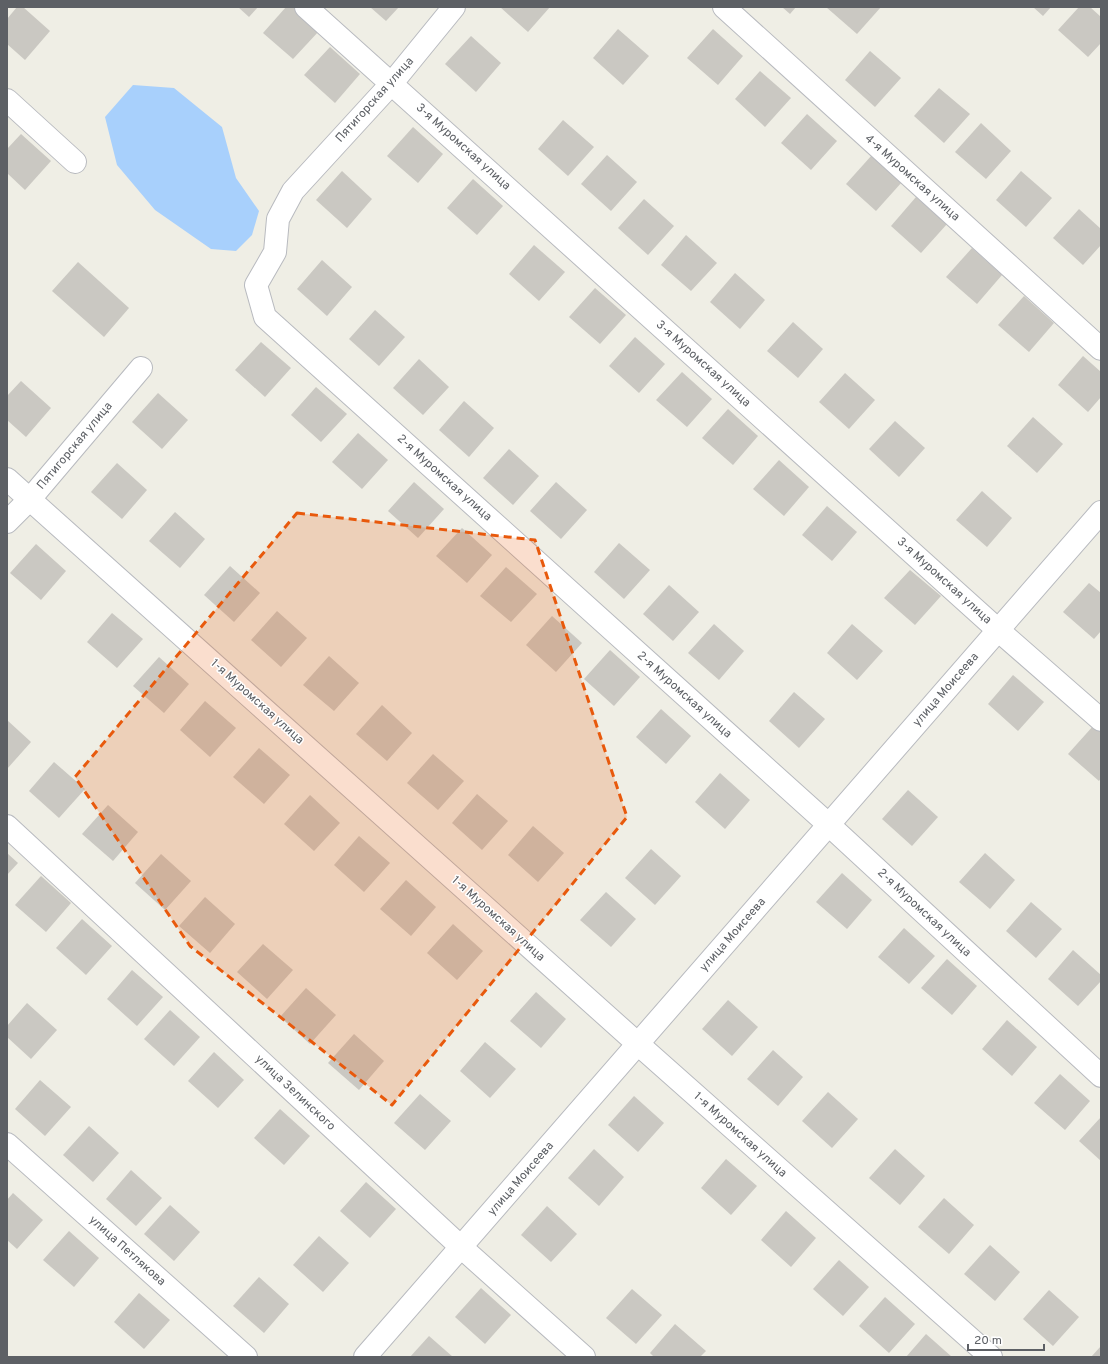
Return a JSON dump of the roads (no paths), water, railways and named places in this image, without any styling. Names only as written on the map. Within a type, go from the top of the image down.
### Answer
[{"type":"street","name":"3-я Муромская улица","points":[[306,7],[998,630],[1101,720]]},
{"type":"street","name":"Пятигорская улица","points":[[265,317],[256,285],[275,252],[278,219],[293,191],[392,83],[454,7]]},
{"type":"street","name":"4-я Муромская улица","points":[[724,7],[1101,349]]},
{"type":"street","points":[[7,100],[74,162]]},
{"type":"street","name":"2-я Муромская улица","points":[[265,317],[828,825],[1101,1076]]},
{"type":"street","name":"Пятигорская улица","points":[[7,522],[30,499],[141,368]]},
{"type":"street","name":"1-я Муромская улица","points":[[7,479],[638,1044],[991,1357]]},
{"type":"street","name":"улица Моисеева","points":[[365,1357],[1101,512]]},
{"type":"street","name":"улица Зелинского","points":[[7,826],[461,1247],[584,1357]]},
{"type":"street","name":"улица Петлякова","points":[[7,1144],[246,1357]]},
{"type":"water","points":[[133,85],[174,88],[222,127],[236,178],[259,211],[252,235],[236,251],[211,249],[155,210],[117,165],[105,117]]}]
